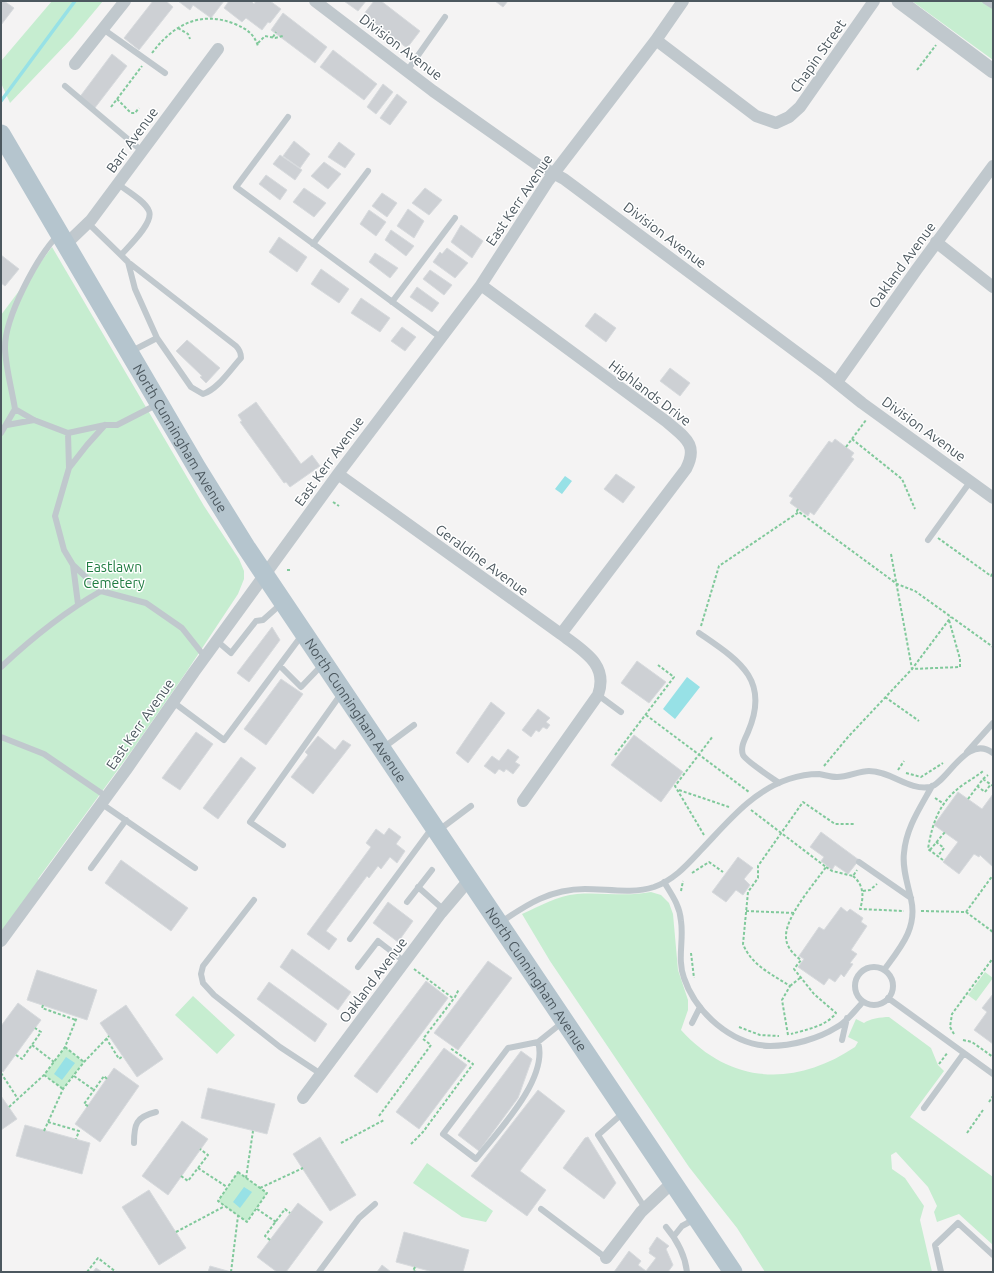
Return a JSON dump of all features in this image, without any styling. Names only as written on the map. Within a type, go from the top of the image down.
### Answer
[{"type":"main road","name":"North Cunningham Avenue","points":[[1,134],[159,404],[282,603],[733,1272]]},
{"type":"street","points":[[75,64],[125,1]]},
{"type":"street","name":"Division Avenue","points":[[315,1],[407,71],[538,165],[554,173],[837,382],[873,411],[993,498]]},
{"type":"street","name":"East Kerr Avenue","points":[[1,941],[104,800],[264,575],[440,337],[481,285],[554,173],[656,40],[683,1]]},
{"type":"street","name":"Chapin Street","points":[[656,40],[756,116],[767,121],[781,122],[793,115],[800,107],[874,1]]},
{"type":"street","points":[[899,1],[993,71]]},
{"type":"street","name":"Barr Avenue","points":[[62,239],[88,223],[218,49]]},
{"type":"street","name":"Oakland Avenue","points":[[837,382],[936,242],[993,166]]},
{"type":"street","points":[[936,242],[993,287]]},
{"type":"street","name":"Highlands Drive","points":[[481,285],[667,422],[687,440],[692,452],[691,459],[686,469],[561,634]]},
{"type":"street","name":"Geraldine Avenue","points":[[338,474],[561,634],[596,663],[602,676],[602,685],[598,695]]},
{"type":"street","points":[[523,801],[598,695]]},
{"type":"street","name":"Oakland Avenue","points":[[303,1098],[409,965],[444,910],[469,880]]},
{"type":"street","points":[[606,1258],[645,1208],[673,1182]]},
{"type":"lane","points":[[985,1],[993,6]]},
{"type":"lane","points":[[407,71],[445,17]]},
{"type":"lane","points":[[103,29],[165,73]]},
{"type":"lane","points":[[65,86],[142,151]]},
{"type":"lane","points":[[288,118],[236,187],[440,337]]},
{"type":"lane","points":[[313,244],[368,171]]},
{"type":"lane","points":[[118,184],[144,205],[150,212],[147,225],[121,255]]},
{"type":"lane","points":[[392,302],[455,218]]},
{"type":"lane","points":[[88,223],[128,262],[240,350],[241,358],[211,390],[203,394],[191,387],[157,338],[135,289],[128,262]]},
{"type":"lane","points":[[1,433],[15,409],[5,348],[8,323],[42,256],[62,239]]},
{"type":"lane","points":[[129,353],[157,338]]},
{"type":"lane","points":[[15,409],[34,420],[68,433],[105,425],[117,425],[159,404]]},
{"type":"lane","points":[[7,425],[34,420]]},
{"type":"lane","points":[[69,468],[86,445],[105,425]]},
{"type":"lane","points":[[68,433],[69,468],[55,516],[64,550],[73,565],[101,591],[146,603],[182,628],[205,657]]},
{"type":"lane","points":[[928,540],[970,482]]},
{"type":"lane","points":[[73,565],[78,604]]},
{"type":"lane","points":[[1,667],[32,638],[78,604],[101,591]]},
{"type":"lane","points":[[217,641],[231,653],[256,621],[263,620],[282,603]]},
{"type":"lane","points":[[699,633],[731,656],[752,679],[757,698],[754,718],[742,748],[742,752],[744,756],[779,783]]},
{"type":"lane","points":[[173,702],[224,740],[303,634]]},
{"type":"lane","points":[[280,666],[301,687],[323,664]]},
{"type":"lane","points":[[283,845],[250,822],[342,693]]},
{"type":"lane","points":[[598,695],[621,712]]},
{"type":"lane","points":[[884,970],[906,939],[912,926],[911,898],[903,854],[908,829],[932,786],[963,756],[993,723]]},
{"type":"lane","points":[[381,749],[414,725]]},
{"type":"lane","points":[[1,737],[44,754],[104,800],[126,820],[195,868]]},
{"type":"lane","points":[[963,756],[975,750],[991,751]]},
{"type":"lane","points":[[499,924],[535,900],[551,893],[584,889],[623,891],[641,890],[664,882],[683,869],[744,806],[769,787],[790,778],[820,774],[837,777],[870,771],[902,781],[918,788],[932,786]]},
{"type":"lane","points":[[350,939],[435,829],[471,806]]},
{"type":"lane","points":[[91,868],[126,820]]},
{"type":"lane","points":[[860,863],[911,898]]},
{"type":"lane","points":[[407,902],[432,870]]},
{"type":"lane","points":[[664,882],[678,905],[682,921],[680,957],[684,978],[700,1007],[711,1020],[723,1029],[752,1043],[770,1046],[813,1039],[838,1027],[863,1002]]},
{"type":"lane","points":[[418,887],[444,910]]},
{"type":"lane","points":[[254,900],[203,966],[201,974],[203,983],[214,995],[280,1047],[321,1074]]},
{"type":"lane","points":[[358,967],[378,942],[409,965]]},
{"type":"lane","points":[[871,967],[884,970],[888,974],[893,985],[892,991],[888,998],[880,1004],[874,1005],[863,1002],[856,992],[855,985],[860,973],[871,967]]},
{"type":"lane","points":[[888,998],[993,1074]]},
{"type":"lane","points":[[692,1023],[700,1007]]},
{"type":"lane","points":[[842,1040],[847,1018]]},
{"type":"lane","points":[[538,1042],[541,1052],[531,1085],[523,1099],[476,1159],[443,1134],[508,1048],[538,1042],[564,1021]]},
{"type":"lane","points":[[924,1108],[964,1053]]},
{"type":"lane","points":[[134,1144],[134,1128],[143,1116],[156,1112]]},
{"type":"lane","points":[[625,1112],[598,1135],[645,1208]]},
{"type":"lane","points":[[319,1272],[358,1218],[375,1204]]},
{"type":"lane","points":[[541,1209],[606,1258]]},
{"type":"lane","points":[[674,1236],[682,1226],[696,1218]]},
{"type":"lane","points":[[941,1272],[935,1244],[958,1223],[993,1255]]},
{"type":"lane","points":[[666,1227],[674,1236],[685,1261],[687,1272]]},
{"type":"path","points":[[111,107],[146,60],[170,32],[178,28],[200,19],[217,19],[243,27],[255,37],[258,45],[265,36],[283,36]]},
{"type":"path","points":[[178,28],[188,34],[190,39]]},
{"type":"path","points":[[273,37],[276,32]]},
{"type":"path","points":[[917,70],[937,44]]},
{"type":"path","points":[[117,99],[131,113],[135,113],[139,108]]},
{"type":"path","points":[[846,447],[873,411]]},
{"type":"path","points":[[852,439],[902,479],[915,509]]},
{"type":"path","points":[[328,499],[339,506]]},
{"type":"path","points":[[798,509],[797,511],[897,584],[915,591],[993,647]]},
{"type":"path","points":[[699,633],[719,566],[799,512]]},
{"type":"path","points":[[933,534],[990,576],[993,573]]},
{"type":"path","points":[[891,554],[912,669]]},
{"type":"path","points":[[820,774],[838,749],[912,669],[951,617]]},
{"type":"path","points":[[912,669],[960,667],[960,659],[949,620]]},
{"type":"path","points":[[615,755],[674,677],[658,665]]},
{"type":"path","points":[[885,698],[919,721]]},
{"type":"path","points":[[646,714],[756,797]]},
{"type":"path","points":[[708,842],[675,786],[713,736]]},
{"type":"path","points":[[904,761],[897,770],[921,777],[945,762]]},
{"type":"path","points":[[943,860],[928,849],[931,827],[944,804],[959,787],[983,771]]},
{"type":"path","points":[[968,799],[983,778],[988,775]]},
{"type":"path","points":[[977,786],[985,792],[992,785],[983,778]]},
{"type":"path","points":[[677,790],[739,811]]},
{"type":"path","points":[[932,796],[944,804]]},
{"type":"path","points":[[790,986],[756,964],[746,952],[743,944],[748,892],[758,878],[758,866],[803,802],[835,824],[854,824]]},
{"type":"path","points":[[744,806],[832,871],[852,876],[858,880],[863,891],[863,899],[860,909],[907,911]]},
{"type":"path","points":[[930,850],[944,832]]},
{"type":"path","points":[[936,842],[944,848],[938,856]]},
{"type":"path","points":[[687,876],[709,862],[723,872]]},
{"type":"path","points":[[852,876],[860,863]]},
{"type":"path","points":[[736,1026],[760,1035],[788,1035],[809,1029],[827,1021],[836,1013],[814,994],[794,969],[801,960],[791,951],[786,938],[788,924],[794,913],[826,867]]},
{"type":"path","points":[[966,912],[993,874]]},
{"type":"path","points":[[863,891],[870,890],[881,878]]},
{"type":"path","points":[[682,895],[680,889],[684,880]]},
{"type":"path","points":[[746,911],[794,913]]},
{"type":"path","points":[[920,911],[966,912],[993,932]]},
{"type":"path","points":[[690,948],[695,982]]},
{"type":"path","points":[[993,958],[952,1014],[950,1027],[958,1038],[972,1042],[993,1057]]},
{"type":"path","points":[[409,965],[454,999]]},
{"type":"path","points":[[788,1035],[782,1000],[795,980],[801,978]]},
{"type":"path","points":[[378,1116],[431,1045],[423,1039],[454,999],[459,989]]},
{"type":"path","points":[[43,1005],[42,1008],[76,1020]]},
{"type":"path","points":[[9,1107],[44,1075],[65,1047],[77,1017]]},
{"type":"path","points":[[16,1055],[22,1059],[32,1045],[41,1032],[35,1028]]},
{"type":"path","points":[[44,1130],[63,1089],[84,1062],[108,1037],[119,1058],[123,1056]]},
{"type":"path","points":[[32,1045],[54,1062]]},
{"type":"path","points":[[65,1047],[84,1062]]},
{"type":"path","points":[[411,1144],[423,1132],[473,1064],[450,1048]]},
{"type":"path","points":[[939,1064],[948,1052]]},
{"type":"path","points":[[1,1073],[18,1099]]},
{"type":"path","points":[[44,1075],[63,1089]]},
{"type":"path","points":[[74,1076],[94,1090]]},
{"type":"path","points":[[88,1106],[84,1104],[104,1076],[107,1079]]},
{"type":"path","points":[[989,1102],[993,1096]]},
{"type":"path","points":[[967,1133],[983,1110]]},
{"type":"path","points":[[341,1144],[384,1120]]},
{"type":"path","points":[[48,1122],[79,1132],[76,1139]]},
{"type":"path","points":[[246,1178],[253,1131]]},
{"type":"path","points":[[181,1176],[188,1181],[208,1155],[200,1149]]},
{"type":"path","points":[[198,1168],[228,1187]]},
{"type":"path","points":[[260,1188],[303,1168]]},
{"type":"path","points":[[238,1172],[268,1193],[247,1222],[218,1201],[228,1187],[238,1172]]},
{"type":"path","points":[[176,1232],[225,1206]]},
{"type":"path","points":[[256,1209],[276,1222]]},
{"type":"path","points":[[270,1240],[265,1236],[285,1209],[290,1213]]},
{"type":"path","points":[[231,1272],[238,1216]]},
{"type":"path","points":[[87,1272],[98,1258],[116,1272]]},
{"type":"path","points":[[415,1267],[413,1271],[417,1272]]},
{"type":"green space","points":[[52,1],[103,1],[73,37],[10,103],[1,83],[1,61]]},
{"type":"green space","points":[[912,1],[993,1],[993,60]]},
{"type":"green space","name":"Eastlawn Cemetery","points":[[52,247],[204,506],[239,559],[244,571],[244,579],[238,594],[187,671],[133,749],[38,879],[43,884],[1,941],[1,315]]},
{"type":"green space","points":[[651,892],[661,895],[669,903],[673,914],[678,970],[688,1000],[688,1010],[681,1030],[700,1048],[721,1061],[742,1070],[764,1074],[787,1074],[810,1069],[832,1060],[855,1047],[858,1042],[848,1037],[856,1019],[864,1023],[875,1018],[882,1017],[889,1017],[931,1048],[938,1065],[944,1071],[910,1117],[993,1177],[993,1245],[959,1214],[937,1222],[934,1212],[937,1206],[928,1187],[896,1152],[891,1155],[892,1169],[905,1178],[924,1206],[920,1220],[932,1272],[765,1272],[737,1228],[689,1167],[550,961],[522,914],[549,902],[570,895],[632,894]]},
{"type":"green space","points":[[985,972],[993,978],[976,1001],[968,995]]},
{"type":"green space","points":[[193,996],[235,1035],[217,1054],[175,1015]]},
{"type":"green space","points":[[65,1047],[84,1062],[63,1089],[44,1075]]},
{"type":"green space","points":[[427,1163],[493,1211],[486,1222],[462,1217],[413,1183]]},
{"type":"green space","points":[[238,1172],[267,1193],[247,1222],[218,1201]]},
{"type":"water","points":[[565,476],[572,481],[562,494],[555,489]]},
{"type":"water","points":[[687,677],[700,687],[675,719],[663,709]]},
{"type":"water","points":[[66,1057],[75,1063],[62,1080],[54,1074]]},
{"type":"water","points":[[244,1187],[252,1192],[240,1208],[233,1202]]},
{"type":"building","points":[[1,1],[4,1],[14,8],[1,25]]},
{"type":"building","points":[[153,1],[166,1],[173,7],[139,50],[124,38]]},
{"type":"building","points":[[178,1],[224,1],[211,18],[193,5],[190,10]]},
{"type":"building","points":[[229,1],[251,1],[254,4],[256,1],[270,1],[281,9],[270,23],[268,22],[262,30],[246,18],[242,22],[224,8]]},
{"type":"building","points":[[344,1],[366,1],[358,11]]},
{"type":"building","points":[[374,1],[381,1],[420,31],[407,48],[363,15]]},
{"type":"building","points":[[495,1],[508,1],[503,7]]},
{"type":"building","points":[[283,13],[327,47],[315,63],[271,30]]},
{"type":"building","points":[[333,50],[377,84],[364,100],[320,67]]},
{"type":"building","points":[[112,54],[127,66],[94,109],[79,98]]},
{"type":"building","points":[[383,84],[393,92],[376,114],[367,107]]},
{"type":"building","points":[[397,94],[407,102],[390,125],[380,118]]},
{"type":"building","points":[[294,141],[310,154],[300,168],[283,156]]},
{"type":"building","points":[[339,142],[355,154],[345,168],[328,157]]},
{"type":"building","points":[[280,155],[302,170],[295,180],[273,164]]},
{"type":"building","points":[[324,162],[341,174],[328,189],[311,176]]},
{"type":"building","points":[[266,175],[287,190],[280,200],[259,184]]},
{"type":"building","points":[[304,188],[326,203],[314,217],[293,202]]},
{"type":"building","points":[[425,188],[442,200],[429,215],[412,203]]},
{"type":"building","points":[[382,193],[397,203],[387,217],[372,206]]},
{"type":"building","points":[[408,209],[424,221],[414,238],[397,226]]},
{"type":"building","points":[[369,210],[386,222],[376,236],[360,224]]},
{"type":"building","points":[[461,225],[483,241],[472,258],[451,242]]},
{"type":"building","points":[[391,230],[414,246],[406,256],[385,240]]},
{"type":"building","points":[[279,237],[307,257],[297,272],[269,252]]},
{"type":"building","points":[[447,248],[468,263],[455,278],[433,262],[440,252],[442,254]]},
{"type":"building","points":[[375,253],[398,268],[390,278],[369,262]]},
{"type":"building","points":[[1,255],[19,269],[5,286],[1,283]]},
{"type":"building","points":[[321,269],[349,289],[339,303],[311,284]]},
{"type":"building","points":[[430,270],[452,285],[444,295],[423,279]]},
{"type":"building","points":[[417,287],[439,303],[432,312],[410,297]]},
{"type":"building","points":[[361,298],[390,318],[380,332],[351,313]]},
{"type":"building","points":[[595,313],[616,328],[606,342],[585,326]]},
{"type":"building","points":[[402,327],[416,337],[405,351],[391,341]]},
{"type":"building","points":[[187,340],[220,368],[206,383],[200,377],[202,376],[176,351]]},
{"type":"building","points":[[670,368],[690,383],[680,396],[660,381]]},
{"type":"building","points":[[256,402],[301,464],[312,455],[320,466],[290,487],[286,482],[284,483],[240,422],[242,421],[238,415]]},
{"type":"building","points":[[835,439],[854,453],[851,457],[854,459],[814,515],[810,512],[808,516],[790,503],[793,498],[789,496],[829,441],[832,443]]},
{"type":"building","points":[[616,474],[635,487],[623,503],[604,489]]},
{"type":"building","points":[[272,627],[280,640],[249,682],[237,673]]},
{"type":"building","points":[[637,661],[666,682],[649,703],[621,683]]},
{"type":"building","points":[[281,679],[303,694],[266,745],[244,729]]},
{"type":"building","points":[[491,702],[505,713],[468,763],[456,753]]},
{"type":"building","points":[[538,709],[550,718],[546,722],[550,725],[547,729],[543,727],[539,732],[536,730],[531,737],[522,730]]},
{"type":"building","points":[[196,732],[213,744],[180,790],[162,778]]},
{"type":"building","points":[[634,735],[683,772],[661,802],[611,765]]},
{"type":"building","points":[[318,736],[335,750],[343,740],[351,745],[313,794],[291,777],[308,755],[305,752]]},
{"type":"building","points":[[508,749],[519,757],[515,762],[520,765],[513,774],[506,769],[504,772],[499,769],[495,774],[484,766],[492,756],[499,761]]},
{"type":"building","points":[[241,757],[256,768],[218,819],[203,808]]},
{"type":"building","points":[[958,792],[982,809],[993,794],[993,867],[980,855],[979,857],[974,854],[959,874],[943,862],[958,842],[934,825]]},
{"type":"building","points":[[389,828],[401,837],[396,844],[405,851],[397,863],[390,857],[381,869],[378,866],[369,878],[367,876],[326,931],[337,939],[329,950],[307,934],[371,847],[366,843],[376,829],[384,835]]},
{"type":"building","points":[[821,832],[859,860],[848,874],[835,865],[832,870],[821,861],[824,857],[810,847]]},
{"type":"building","points":[[738,857],[753,868],[744,879],[750,885],[743,895],[736,890],[726,902],[712,892]]},
{"type":"building","points":[[121,860],[188,908],[171,931],[105,883]]},
{"type":"building","points":[[388,902],[413,921],[398,942],[373,923]]},
{"type":"building","points":[[841,907],[847,912],[850,909],[863,918],[861,922],[867,926],[851,950],[857,954],[850,963],[853,964],[844,977],[841,974],[835,982],[829,978],[824,985],[798,967],[804,959],[799,956],[819,927],[824,930]]},
{"type":"building","points":[[292,949],[351,992],[338,1010],[280,967]]},
{"type":"building","points":[[488,961],[512,978],[458,1050],[434,1033]]},
{"type":"building","points":[[37,970],[97,990],[87,1020],[27,1000]]},
{"type":"building","points":[[426,981],[448,998],[377,1093],[354,1076]]},
{"type":"building","points":[[269,982],[327,1024],[315,1042],[257,999]]},
{"type":"building","points":[[993,994],[993,1044],[974,1030],[987,1012],[982,1008]]},
{"type":"building","points":[[18,1003],[41,1020],[3,1072],[1,1070],[1,1026]]},
{"type":"building","points":[[126,1005],[163,1059],[137,1077],[100,1023]]},
{"type":"building","points":[[444,1048],[467,1065],[419,1129],[396,1112]]},
{"type":"building","points":[[521,1051],[532,1059],[518,1098],[479,1151],[458,1135]]},
{"type":"building","points":[[114,1068],[139,1086],[100,1142],[75,1124]]},
{"type":"building","points":[[208,1088],[275,1104],[267,1134],[201,1118]]},
{"type":"building","points":[[538,1090],[565,1111],[520,1171],[546,1190],[527,1216],[471,1176]]},
{"type":"building","points":[[1,1096],[17,1119],[1,1130]]},
{"type":"building","points":[[182,1121],[208,1139],[168,1195],[142,1176]]},
{"type":"building","points":[[25,1125],[90,1143],[82,1174],[16,1156]]},
{"type":"building","points":[[320,1137],[356,1195],[330,1211],[293,1154]]},
{"type":"building","points":[[588,1137],[616,1183],[604,1199],[563,1168],[585,1138]]},
{"type":"building","points":[[149,1190],[186,1248],[159,1265],[122,1207]]},
{"type":"building","points":[[298,1203],[323,1222],[286,1272],[277,1272],[257,1257]]},
{"type":"building","points":[[404,1232],[469,1250],[463,1272],[433,1272],[396,1262]]},
{"type":"building","points":[[657,1237],[669,1246],[666,1249],[673,1265],[668,1272],[614,1272],[629,1251],[641,1261],[638,1265],[646,1271],[656,1258],[649,1253],[649,1249]]},
{"type":"building","points":[[382,1265],[391,1272],[377,1272]]},
{"type":"building","points":[[210,1266],[231,1272],[208,1272]]},
{"type":"building","points":[[96,1268],[102,1272],[93,1272]]},
{"type":"waterway","points":[[1,101],[75,1]]}]
